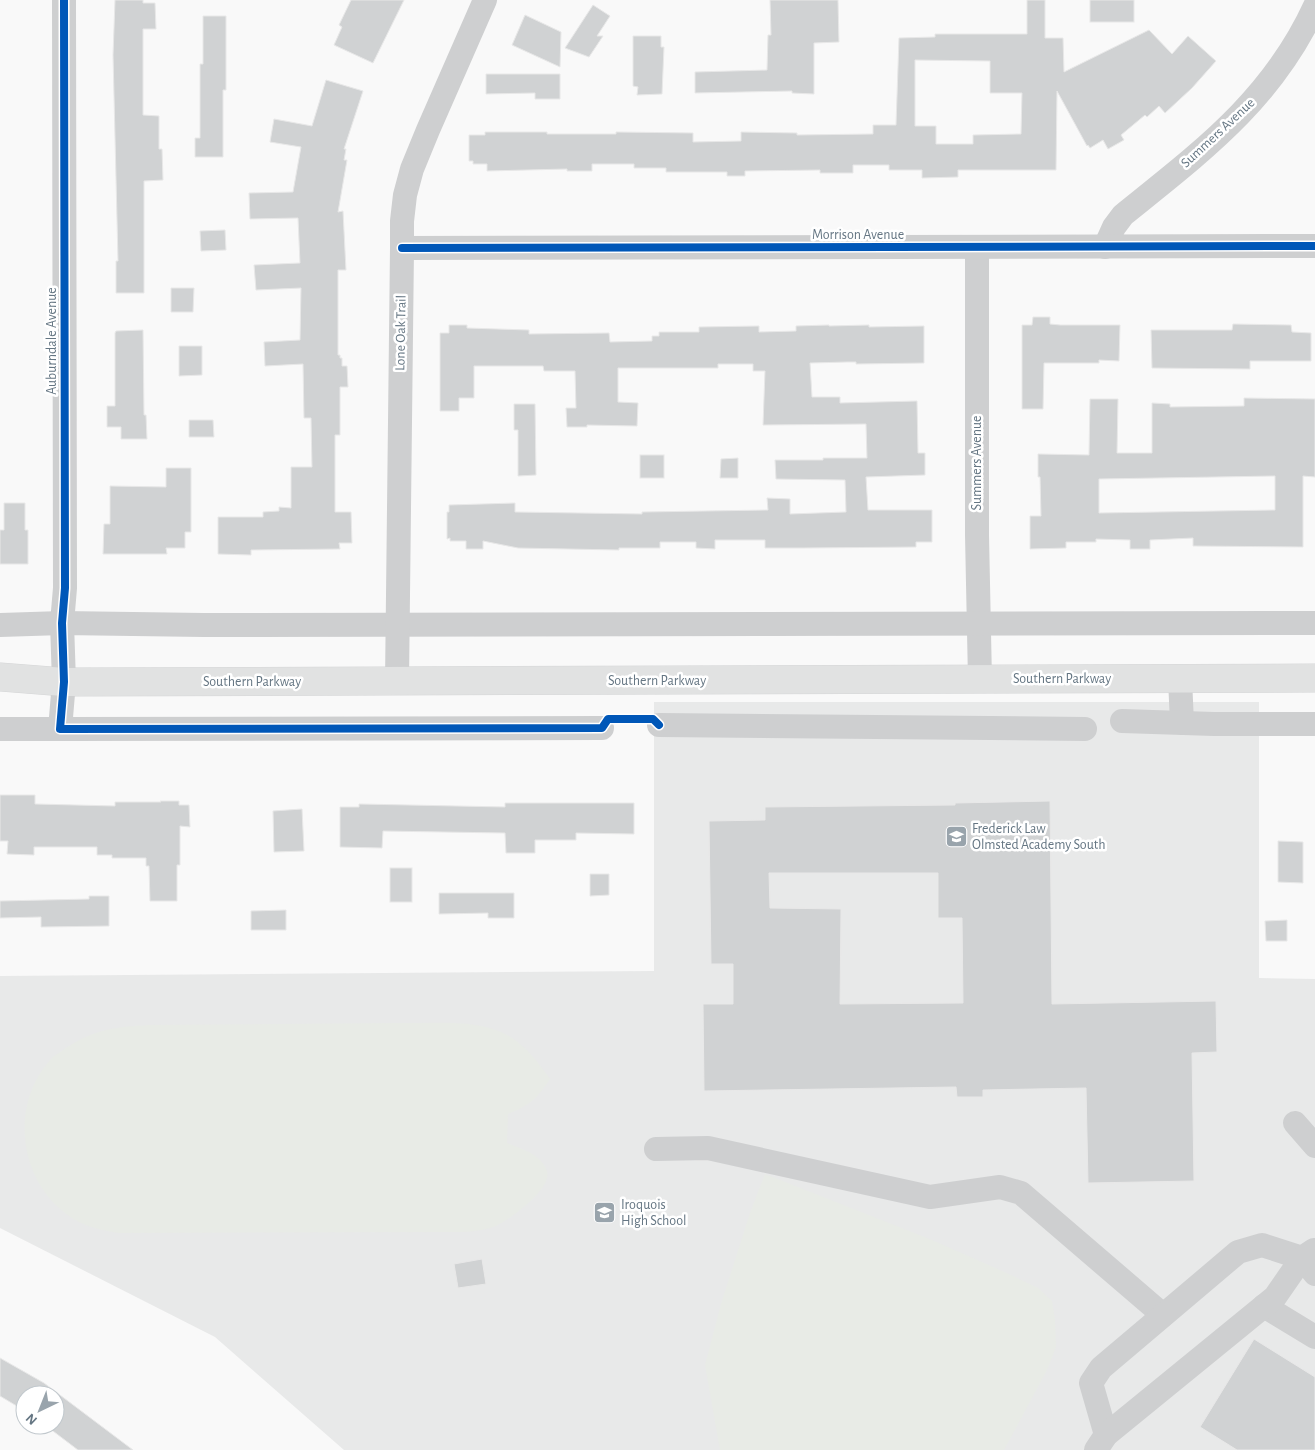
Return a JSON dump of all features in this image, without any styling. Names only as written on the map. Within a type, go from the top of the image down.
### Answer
[{"type":"main road","name":"Southern Parkway","points":[[0,677],[64,682],[1315,678]]},
{"type":"street","name":"Auburndale Avenue","points":[[60,729],[64,682],[62,624],[65,588],[64,0]]},
{"type":"street","name":"Lone Oak Trail","points":[[397,682],[402,221],[412,169],[485,0]]},
{"type":"street","name":"Summers Avenue","points":[[1105,247],[1114,227],[1123,215],[1198,155],[1245,110],[1273,78],[1292,50],[1315,6]]},
{"type":"street","name":"Morrison Avenue","points":[[402,248],[1315,246]]},
{"type":"street","name":"Summers Avenue","points":[[977,247],[977,535],[980,680]]},
{"type":"street","points":[[0,626],[62,624],[1315,623]]},
{"type":"street","points":[[1180,679],[1182,723]]},
{"type":"street","points":[[1122,721],[1315,724]]},
{"type":"street","points":[[659,725],[1085,728]]},
{"type":"street","points":[[0,729],[602,728]]},
{"type":"street","points":[[1295,1123],[1315,1146]]},
{"type":"street","points":[[656,1149],[708,1148],[930,1196],[1000,1187],[1020,1193],[1163,1315]]},
{"type":"street","points":[[1262,1244],[1311,1260],[1275,1297],[1101,1443],[1091,1383],[1101,1368],[1238,1252],[1262,1244]]},
{"type":"street","points":[[1264,1306],[1315,1337]]},
{"type":"shaded area","name":"Iroquois High School","points":[[654,702],[1259,702],[1259,978],[1315,979],[1315,1450],[344,1450],[215,1337],[0,1228],[0,976],[654,971]]},
{"type":"shaded area","points":[[453,1023],[482,1026],[514,1039],[536,1060],[550,1079],[532,1101],[508,1114],[507,1143],[536,1156],[547,1171],[547,1178],[543,1187],[528,1204],[508,1219],[493,1227],[459,1232],[119,1233],[79,1222],[59,1208],[43,1189],[32,1168],[26,1146],[25,1122],[29,1099],[38,1077],[53,1057],[76,1042],[96,1033],[115,1028],[149,1025]]},
{"type":"shaded area","points":[[765,1174],[932,1240],[1038,1288],[1052,1301],[1056,1347],[1047,1370],[1004,1450],[720,1450],[705,1365],[721,1304],[750,1213]]},
{"type":"building","points":[[115,0],[143,0],[143,3],[155,3],[156,29],[143,29],[143,115],[159,116],[159,149],[162,149],[163,180],[144,181],[144,293],[116,293],[116,261],[118,261],[113,55]]},
{"type":"building","points":[[351,0],[404,0],[373,63],[334,45],[342,27],[339,25]]},
{"type":"building","points":[[770,0],[838,0],[839,42],[814,43],[814,94],[792,93],[792,91],[695,93],[695,72],[767,70],[768,35],[771,35]]},
{"type":"building","points":[[1027,0],[1045,0],[1045,38],[1063,38],[1064,72],[1149,30],[1172,54],[1188,36],[1216,61],[1192,88],[1165,113],[1159,106],[1121,135],[1124,140],[1108,149],[1103,140],[1090,148],[1087,146],[1057,91],[1056,170],[958,170],[958,177],[922,178],[922,170],[889,170],[889,165],[853,165],[853,173],[820,173],[820,170],[745,171],[745,176],[727,176],[727,172],[666,172],[666,168],[634,168],[634,164],[592,164],[592,171],[567,171],[567,169],[487,171],[487,164],[473,164],[473,161],[469,161],[469,135],[485,135],[485,132],[547,132],[547,134],[616,134],[616,132],[693,133],[693,142],[741,141],[741,132],[797,133],[797,135],[873,134],[873,125],[896,125],[899,38],[935,37],[935,34],[1027,34]],"holes":[[[915,60],[990,61],[990,93],[1022,93],[1021,134],[973,135],[973,144],[936,144],[936,126],[915,126]]]},
{"type":"building","points":[[1090,0],[1134,0],[1134,22],[1090,22]]},
{"type":"building","points":[[593,5],[610,16],[597,36],[603,36],[589,57],[565,48]]},
{"type":"building","points":[[525,15],[561,32],[560,67],[512,45]]},
{"type":"building","points":[[203,16],[226,16],[226,90],[223,90],[223,157],[195,157],[195,138],[200,138],[200,64],[203,64]]},
{"type":"building","points":[[633,36],[661,36],[661,47],[664,47],[662,94],[637,95],[638,87],[633,86]]},
{"type":"building","points":[[486,74],[560,74],[560,99],[535,99],[535,93],[486,94]]},
{"type":"building","points":[[326,80],[363,91],[344,149],[346,149],[344,160],[347,160],[338,212],[343,211],[346,270],[338,270],[338,355],[342,358],[342,366],[347,366],[348,387],[340,387],[340,435],[335,435],[335,512],[351,512],[352,543],[339,543],[340,549],[251,550],[251,555],[218,554],[218,517],[263,517],[263,512],[279,511],[279,507],[291,508],[291,467],[312,467],[311,418],[304,418],[303,364],[265,366],[264,342],[300,340],[301,288],[256,290],[254,265],[300,263],[298,218],[250,219],[249,193],[293,192],[301,147],[270,142],[274,119],[312,126]]},
{"type":"building","points":[[225,230],[226,250],[201,251],[200,231]]},
{"type":"building","points":[[171,288],[194,288],[193,312],[171,312]]},
{"type":"building","points":[[1033,317],[1050,317],[1050,324],[1060,325],[1120,325],[1119,361],[1099,360],[1099,363],[1044,363],[1043,409],[1022,409],[1022,325],[1032,325]]},
{"type":"building","points":[[1233,324],[1291,325],[1292,332],[1311,333],[1311,361],[1250,361],[1250,369],[1152,368],[1151,330],[1232,330]]},
{"type":"building","points":[[449,325],[467,325],[467,328],[529,330],[529,334],[609,333],[610,342],[652,341],[652,336],[659,336],[659,332],[699,332],[699,327],[759,326],[759,332],[796,331],[796,326],[924,326],[924,363],[810,363],[812,397],[840,397],[840,403],[917,401],[918,453],[925,453],[925,475],[866,477],[868,510],[932,510],[932,542],[916,542],[916,547],[765,548],[765,540],[715,540],[715,549],[696,548],[696,542],[660,542],[660,548],[619,548],[619,550],[518,548],[483,541],[483,549],[466,549],[466,541],[450,541],[450,538],[447,539],[447,512],[449,512],[449,505],[515,503],[515,512],[642,514],[642,512],[768,510],[767,498],[790,499],[790,514],[846,512],[845,480],[776,479],[775,460],[867,458],[866,424],[763,425],[765,371],[753,371],[753,364],[718,364],[718,368],[618,368],[618,402],[638,403],[637,426],[587,425],[587,427],[567,427],[566,408],[576,408],[575,371],[544,371],[543,366],[474,366],[474,398],[459,398],[459,411],[440,411],[440,333],[449,333]]},
{"type":"building","points":[[143,330],[144,415],[146,415],[147,439],[121,439],[121,427],[107,427],[107,406],[115,406],[115,333],[116,331]]},
{"type":"building","points":[[179,346],[202,346],[202,375],[179,376]]},
{"type":"building","points":[[1244,398],[1315,399],[1315,477],[1303,476],[1303,547],[1193,546],[1193,538],[1150,540],[1150,549],[1130,549],[1130,540],[1096,539],[1096,542],[1066,542],[1066,548],[1030,549],[1030,516],[1041,516],[1038,454],[1089,455],[1090,399],[1118,399],[1117,453],[1152,453],[1152,403],[1170,404],[1170,407],[1244,406]],"holes":[[[1275,476],[1275,510],[1099,513],[1099,479]]]},
{"type":"building","points":[[514,404],[535,404],[536,475],[518,476],[518,430],[514,430]]},
{"type":"building","points":[[189,420],[213,420],[214,437],[189,437]]},
{"type":"building","points":[[640,455],[664,455],[664,478],[640,478]]},
{"type":"building","points":[[738,458],[738,478],[720,478],[721,459]]},
{"type":"building","points":[[166,468],[191,468],[191,532],[185,532],[185,548],[166,548],[167,554],[103,554],[104,524],[110,524],[110,486],[166,487]]},
{"type":"building","points":[[4,503],[25,503],[25,530],[28,530],[28,564],[0,564],[0,530],[4,530]]},
{"type":"building","points":[[0,795],[35,795],[35,804],[115,806],[115,802],[179,801],[179,805],[189,805],[190,827],[180,826],[180,865],[177,865],[177,901],[150,901],[149,866],[146,866],[146,858],[112,858],[112,855],[97,855],[97,847],[34,847],[34,855],[7,854],[8,841],[0,841]]},
{"type":"building","points":[[1050,801],[1052,1004],[1216,1001],[1217,1052],[1192,1053],[1194,1181],[1088,1183],[1086,1088],[983,1090],[983,1097],[957,1097],[956,1087],[704,1091],[703,1004],[733,1004],[733,964],[711,964],[709,821],[765,820],[765,807],[955,805],[955,803]],"holes":[[[769,873],[938,873],[938,918],[962,918],[963,1003],[840,1004],[841,909],[770,908]]]},
{"type":"building","points":[[505,803],[634,803],[634,834],[576,833],[576,840],[535,840],[535,853],[506,853],[505,833],[383,831],[382,848],[340,847],[340,807],[359,807],[359,804],[505,807]]},
{"type":"building","points":[[302,809],[304,851],[274,852],[273,811]]},
{"type":"building","points":[[1278,841],[1303,842],[1303,883],[1278,882]]},
{"type":"building","points":[[390,868],[412,868],[412,902],[390,902]]},
{"type":"building","points":[[590,874],[609,874],[609,895],[590,896]]},
{"type":"building","points":[[439,893],[514,893],[514,918],[488,918],[488,913],[439,914]]},
{"type":"building","points":[[89,896],[109,896],[109,926],[41,927],[41,917],[0,918],[0,901],[89,899]]},
{"type":"building","points":[[286,910],[286,930],[251,930],[251,911]]},
{"type":"building","points":[[1287,920],[1287,941],[1266,941],[1265,921]]},
{"type":"building","points":[[482,1259],[486,1284],[458,1288],[454,1264]]},
{"type":"building","points":[[1254,1339],[1315,1377],[1315,1450],[1237,1450],[1200,1427]]},
{"type":"building","points":[[0,1358],[47,1385],[15,1385],[15,1405],[0,1396]]},
{"type":"building","points":[[65,1399],[133,1450],[78,1450],[58,1435],[65,1435]]},
{"type":"cycle path","points":[[64,0],[65,588],[62,623],[64,682],[60,729],[602,728],[608,719],[653,719],[659,725]]},
{"type":"cycle path","points":[[402,248],[1315,246]]},
{"type":"place","name":"Frederick Law Olmsted Academy South","points":[[956,837]]},
{"type":"place","name":"Iroquois High School","points":[[605,1213]]}]
